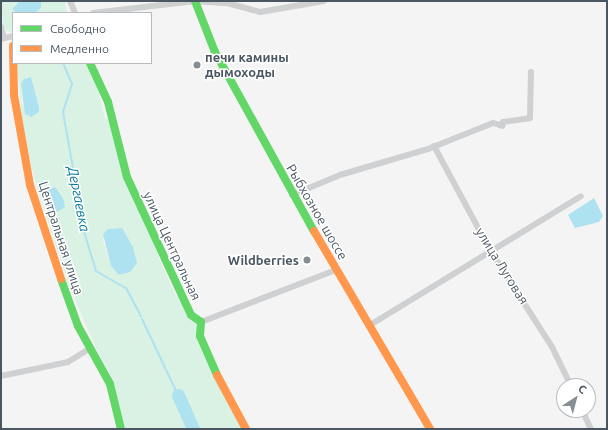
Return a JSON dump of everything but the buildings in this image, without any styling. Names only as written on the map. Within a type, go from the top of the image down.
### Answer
[{"type":"street","points":[[70,1],[75,12]]},
{"type":"street","points":[[102,12],[195,1],[227,2],[260,12],[324,1]]},
{"type":"street","name":"Рыбхозное шоссе","points":[[195,1],[215,52],[292,195],[430,429]]},
{"type":"street","points":[[1,27],[3,39]]},
{"type":"street","name":"Центральная улица","points":[[13,64],[14,95],[30,185],[78,326],[110,384],[121,429]]},
{"type":"street","name":"улица Центральная","points":[[90,64],[108,102],[127,177],[191,315],[201,322]]},
{"type":"street","points":[[292,195],[340,175],[434,146],[493,123],[502,126],[502,122],[530,118],[531,72]]},
{"type":"street","name":"улица Луговая","points":[[434,146],[490,250],[552,347],[567,378]]},
{"type":"street","points":[[370,325],[490,250],[498,248],[581,196]]},
{"type":"street","points":[[246,429],[205,351],[200,336],[201,322],[336,270]]},
{"type":"street","points":[[1,376],[68,362],[90,348]]},
{"type":"street","points":[[586,418],[591,429]]},
{"type":"green space","points":[[1,1],[20,1],[12,9],[16,12],[12,12],[12,31],[8,32],[3,25]]},
{"type":"green space","points":[[41,1],[65,1],[67,12],[36,12],[41,8]]},
{"type":"green space","points":[[17,64],[88,64],[96,81],[105,119],[109,119],[154,246],[172,288],[198,328],[225,398],[228,399],[243,429],[124,429],[111,377],[96,348],[68,284],[35,181],[23,131]],"holes":[[[31,77],[39,107],[22,104],[21,84]],[[122,228],[136,257],[111,266],[103,240],[108,229]]]},
{"type":"water","points":[[20,1],[41,1],[41,8],[36,12],[16,12],[12,9]]},
{"type":"water","points":[[31,77],[39,112],[31,117],[25,114],[21,84],[24,79]]},
{"type":"water","points":[[55,187],[63,198],[65,207],[59,211],[50,212],[46,208],[45,191]]},
{"type":"water","points":[[594,198],[603,216],[599,222],[575,228],[568,215]]},
{"type":"water","points":[[122,228],[133,247],[137,263],[130,272],[119,275],[111,266],[103,234],[108,229]]},
{"type":"waterway","name":"Дергаевка","points":[[63,64],[72,84],[63,112],[85,235],[96,271],[126,288],[141,316]]},
{"type":"waterway","name":"Дергаевка","points":[[142,319],[178,395]]},
{"type":"waterway","points":[[178,395],[193,429]]},
{"type":"traffic: fast","points":[[195,1],[215,52],[314,231]]},
{"type":"traffic: fast","points":[[90,64],[108,102],[127,177],[191,315],[201,322],[200,336],[217,375]]},
{"type":"traffic: fast","points":[[61,279],[78,326],[110,384],[121,429]]},
{"type":"traffic: slow","points":[[13,64],[14,95],[30,185],[61,279]]},
{"type":"traffic: slow","points":[[314,231],[430,429]]},
{"type":"traffic: slow","points":[[217,375],[246,429]]},
{"type":"place","name":"печи камины дымоходы","points":[[197,65]]},
{"type":"place","name":"Wildberries","points":[[307,260]]}]
